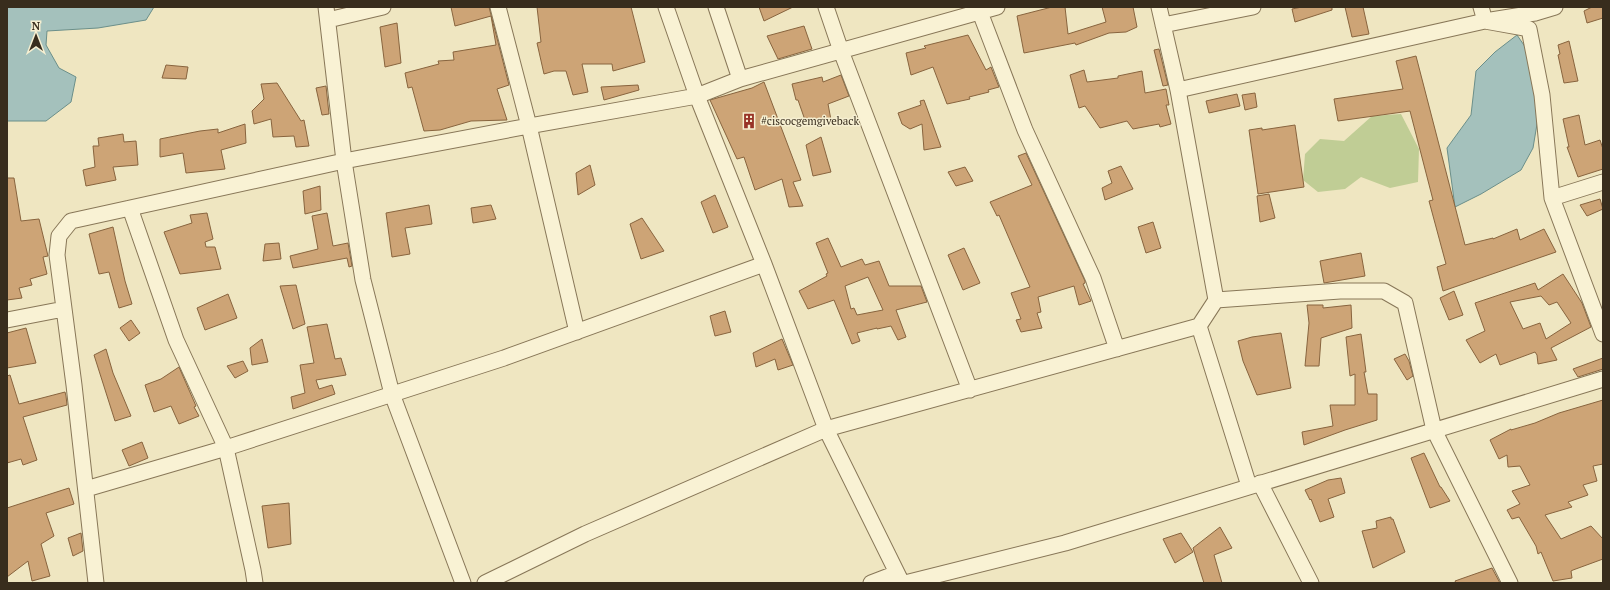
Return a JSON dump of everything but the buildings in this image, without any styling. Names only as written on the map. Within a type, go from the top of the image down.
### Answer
[{"type":"street","points":[[383,7],[327,14],[344,161],[363,280],[392,394],[462,583]]},
{"type":"street","points":[[498,7],[529,126],[577,332]]},
{"type":"street","points":[[666,7],[697,96],[764,264],[826,430],[902,580]]},
{"type":"street","points":[[716,7],[740,79]]},
{"type":"street","points":[[826,7],[841,51],[970,390]]},
{"type":"street","points":[[96,583],[74,384],[57,255],[59,236],[71,221],[344,161],[697,96],[740,79],[979,10],[997,7]]},
{"type":"street","points":[[485,583],[584,534],[826,430],[1198,326],[1216,300],[1178,90],[1159,7]]},
{"type":"street","points":[[1163,25],[1253,7]]},
{"type":"street","points":[[1178,90],[1483,14],[1536,13],[1555,7]]},
{"type":"street","points":[[979,10],[1025,130],[1093,278],[1117,349]]},
{"type":"street","points":[[1483,14],[1529,29],[1542,95],[1552,198],[1603,334]]},
{"type":"street","points":[[1552,198],[1603,182]]},
{"type":"street","points":[[130,208],[176,340],[226,448],[255,583]]},
{"type":"street","points":[[86,489],[226,448],[504,358],[764,264]]},
{"type":"street","points":[[1216,300],[1340,291],[1384,291],[1405,303],[1434,430],[1510,583]]},
{"type":"street","points":[[7,320],[64,309]]},
{"type":"street","points":[[1198,326],[1254,485],[1311,583]]},
{"type":"street","points":[[872,583],[902,580],[1065,542],[1603,379]]},
{"type":"green space","points":[[1401,114],[1419,149],[1418,182],[1390,188],[1361,177],[1345,189],[1318,192],[1303,180],[1305,154],[1320,139],[1344,141],[1372,116]]},
{"type":"water","points":[[7,7],[154,7],[146,20],[98,28],[47,31],[46,45],[59,68],[76,77],[71,102],[46,121],[7,121]]},
{"type":"water","points":[[1517,35],[1528,51],[1539,112],[1533,148],[1521,170],[1481,194],[1455,207],[1447,148],[1471,115],[1476,71],[1495,52]]},
{"type":"place","name":"#ciscocgemgiveback","points":[[749,121]]}]
